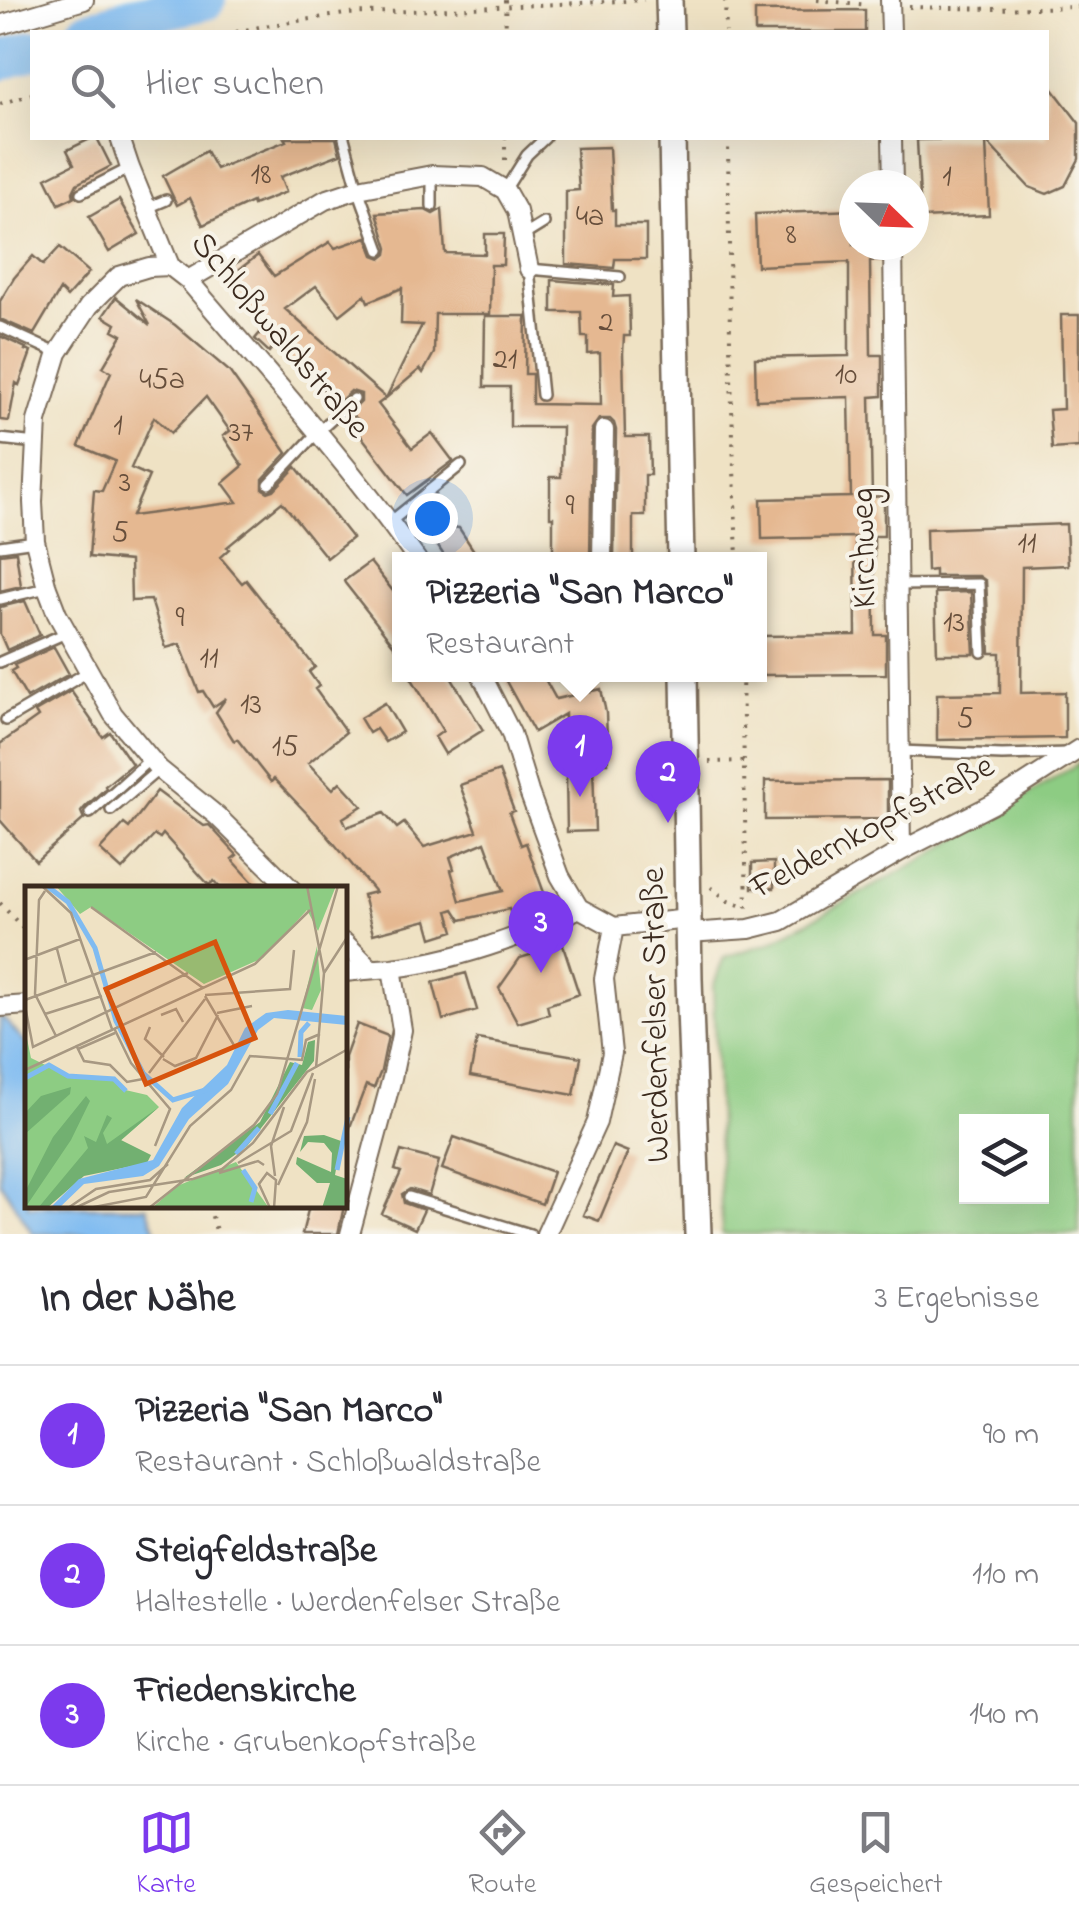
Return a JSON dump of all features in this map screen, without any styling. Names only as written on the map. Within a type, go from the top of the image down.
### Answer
[{"type":"street","points":[[669,0],[670,30]]},
{"type":"street","points":[[0,25],[74,1]]},
{"type":"street","points":[[890,3],[891,30]]},
{"type":"street","name":"Schloßwaldstraße","points":[[121,140],[170,266],[188,280],[318,432],[411,552]]},
{"type":"street","points":[[672,140],[681,552]]},
{"type":"street","points":[[892,140],[892,170]]},
{"type":"street","points":[[188,280],[326,200],[358,189],[432,175],[483,177],[505,190],[517,210],[529,269]]},
{"type":"street","name":"Kirchweg","points":[[893,260],[901,851]]},
{"type":"street","points":[[170,266],[148,267],[119,276],[88,306],[58,353],[37,421],[35,541],[46,588],[113,714],[154,764],[217,816],[289,886]]},
{"type":"street","points":[[602,552],[604,430]]},
{"type":"street","points":[[485,682],[511,733],[560,876],[578,908],[614,927],[604,978],[612,1053],[597,1122],[546,1234]]},
{"type":"street","name":"Werdenfelser Straße","points":[[684,682],[698,1234]]},
{"type":"street","name":"Feldernkopfstraße","points":[[614,927],[749,930],[781,921],[901,851],[993,804],[1076,751]]},
{"type":"street","points":[[348,972],[392,968],[466,952],[548,926],[578,908]]},
{"type":"street","points":[[348,946],[370,968]]},
{"type":"street","points":[[350,1234],[402,1030],[392,968]]},
{"type":"street","points":[[0,1007],[25,1005]]},
{"type":"lane","points":[[345,140],[380,250]]},
{"type":"lane","points":[[505,190],[527,155],[543,140]]},
{"type":"lane","points":[[81,193],[130,168]]},
{"type":"lane","points":[[432,175],[432,206]]},
{"type":"lane","points":[[147,208],[166,200]]},
{"type":"lane","points":[[523,236],[544,223]]},
{"type":"lane","points":[[542,396],[529,269],[620,278]]},
{"type":"lane","points":[[0,327],[58,353]]},
{"type":"lane","points":[[268,484],[354,400]]},
{"type":"lane","points":[[0,438],[36,443]]},
{"type":"lane","points":[[390,522],[461,464]]},
{"type":"lane","points":[[0,546],[35,541]]},
{"type":"lane","points":[[898,585],[979,584],[982,652]]},
{"type":"lane","points":[[0,599],[46,588]]},
{"type":"lane","points":[[0,662],[67,633]]},
{"type":"lane","points":[[6,720],[88,672]]},
{"type":"lane","points":[[900,750],[1002,756],[1076,751]]},
{"type":"lane","points":[[111,810],[154,764]]},
{"type":"lane","points":[[90,812],[154,764]]},
{"type":"lane","points":[[409,1197],[530,1234]]},
{"type":"path","points":[[245,30],[345,14],[506,3],[649,0]]},
{"type":"path","points":[[725,0],[726,30]]},
{"type":"path","points":[[816,0],[994,9],[1079,7]]},
{"type":"path","points":[[506,3],[506,30]]},
{"type":"path","points":[[0,104],[30,95]]},
{"type":"path","points":[[728,140],[737,552]]},
{"type":"path","points":[[742,682],[749,930]]},
{"type":"path","points":[[705,762],[744,760]]},
{"type":"path","points":[[708,885],[728,901],[747,908]]},
{"type":"path","points":[[0,902],[25,931]]},
{"type":"path","points":[[210,1209],[217,1234]]},
{"type":"green space","points":[[1079,763],[1079,1234],[722,1234],[713,987],[724,957],[769,943],[936,852]]},
{"type":"water","points":[[0,1015],[25,1042],[25,1209],[148,1209],[157,1234],[33,1234],[0,1182]]},
{"type":"building","points":[[865,10],[865,30],[755,30],[755,11]]},
{"type":"building","points":[[1049,84],[1079,123],[1079,159],[1065,186],[1047,194],[1029,187],[986,141],[989,215],[929,218],[929,170],[919,170],[917,140],[1049,140]]},
{"type":"building","points":[[88,140],[98,140],[111,166],[77,184],[74,197],[59,204],[46,178],[74,164],[67,150]]},
{"type":"building","points":[[336,140],[340,154],[280,177],[286,192],[253,205],[252,202],[203,225],[190,198],[177,205],[163,176],[206,151],[216,169],[286,141]]},
{"type":"building","points":[[609,147],[615,225],[646,225],[646,259],[615,259],[614,268],[566,264],[566,191],[579,190],[576,148]]},
{"type":"building","points":[[119,200],[139,234],[109,252],[89,217]]},
{"type":"building","points":[[442,209],[445,253],[485,254],[485,234],[504,234],[503,265],[491,265],[490,314],[435,314],[434,353],[423,373],[420,369],[386,398],[378,404],[412,448],[432,433],[453,461],[407,495],[355,428],[362,423],[350,413],[361,402],[361,394],[351,391],[338,403],[274,346],[269,352],[255,339],[265,327],[228,278],[258,255],[274,276],[330,242],[335,248],[367,237],[374,255],[382,258],[388,248],[377,213],[425,210],[433,214]],"holes":[[[316,286],[340,315],[365,295],[368,302],[402,288],[401,324],[422,325],[386,398],[285,309]]]},
{"type":"building","points":[[839,211],[839,260],[881,260],[870,261],[871,355],[882,355],[882,396],[870,397],[872,497],[884,496],[884,536],[874,536],[875,635],[886,635],[886,674],[767,675],[767,636],[856,635],[855,537],[762,539],[761,499],[851,497],[849,397],[756,400],[755,358],[849,356],[849,262],[757,266],[755,214]]},
{"type":"building","points":[[60,247],[89,272],[67,297],[60,290],[34,334],[0,319],[0,301],[14,278],[33,256],[43,265]]},
{"type":"building","points":[[552,280],[614,285],[613,297],[629,296],[630,336],[624,336],[623,353],[625,437],[649,437],[650,475],[645,475],[645,516],[633,516],[633,552],[614,552],[614,423],[599,419],[592,429],[590,552],[553,552],[550,477],[561,477],[562,427],[510,427],[510,387],[484,387],[485,316],[526,316],[525,374],[532,374],[532,404],[601,405],[600,353],[588,354],[588,337],[582,337],[581,312],[552,312]]},
{"type":"building","points":[[116,297],[150,325],[136,299],[175,325],[229,371],[287,453],[263,479],[263,489],[274,490],[296,467],[352,538],[327,558],[282,502],[220,557],[242,583],[246,580],[315,667],[309,672],[319,686],[315,689],[346,732],[308,763],[333,789],[340,782],[362,806],[343,818],[347,827],[384,813],[397,828],[404,823],[424,847],[477,831],[460,785],[499,771],[514,811],[509,813],[521,845],[526,843],[547,901],[511,914],[509,909],[461,920],[454,909],[448,911],[454,931],[432,938],[427,920],[373,934],[363,895],[375,892],[321,828],[274,779],[271,782],[237,739],[234,741],[216,712],[226,698],[213,707],[203,691],[199,692],[180,644],[166,648],[151,600],[131,601],[130,561],[89,557],[94,490],[102,491],[115,461],[79,446],[111,372],[103,367],[122,335],[113,330],[116,324],[103,316]],"holes":[[[206,397],[230,431],[223,436],[243,466],[223,483],[237,502],[132,516],[149,476],[131,468],[154,417],[171,433]],[[485,842],[503,891],[460,901],[450,857]]]},
{"type":"building","points":[[1061,315],[1079,315],[1079,447],[1052,449],[1049,410],[1063,409]]},
{"type":"building","points":[[0,336],[31,352],[19,385],[16,383],[9,421],[0,420]]},
{"type":"building","points":[[423,524],[459,528],[475,552],[442,552]]},
{"type":"building","points":[[1066,524],[1068,565],[1022,567],[1021,693],[1065,692],[1065,738],[937,740],[937,694],[1000,693],[1000,653],[990,653],[986,581],[979,576],[935,576],[935,570],[927,571],[926,529]]},
{"type":"building","points":[[16,552],[21,586],[0,591],[0,554]]},
{"type":"building","points":[[370,562],[392,590],[392,643],[344,581]]},
{"type":"building","points":[[971,592],[974,654],[937,654],[935,593]]},
{"type":"building","points":[[25,601],[40,635],[7,650],[0,634],[0,607]]},
{"type":"building","points":[[54,647],[69,674],[27,698],[11,671],[16,668],[14,665]]},
{"type":"building","points":[[414,682],[454,682],[483,730],[445,754],[435,737],[443,731]]},
{"type":"building","points":[[506,682],[546,682],[556,699],[601,689],[608,763],[593,763],[595,831],[567,832],[565,714],[534,732]]},
{"type":"building","points":[[71,691],[103,737],[110,732],[132,764],[85,807],[81,812],[84,819],[36,861],[0,820],[0,744],[38,717],[35,712]]},
{"type":"building","points":[[385,703],[402,732],[385,742],[376,729],[369,733],[360,718]]},
{"type":"building","points":[[888,780],[888,819],[765,820],[765,781]]},
{"type":"building","points":[[157,791],[204,826],[209,825],[237,855],[232,859],[256,886],[218,886],[214,881],[209,885],[163,834],[160,838],[155,835],[122,870],[100,850],[124,824],[129,828]]},
{"type":"building","points":[[774,862],[774,888],[752,888],[752,863]]},
{"type":"building","points":[[563,945],[579,994],[547,1005],[549,1014],[518,1023],[499,988],[520,958]]},
{"type":"building","points":[[466,973],[477,1010],[443,1020],[433,982]]},
{"type":"building","points":[[357,1024],[388,1036],[374,1088],[366,1085],[348,1132],[348,1049]]},
{"type":"building","points":[[477,1039],[581,1057],[574,1095],[470,1076]]},
{"type":"building","points":[[454,1137],[553,1172],[542,1204],[442,1169]]},
{"type":"building","points":[[613,1146],[628,1152],[599,1221],[583,1215]]},
{"type":"building","points":[[401,1151],[439,1161],[429,1195],[410,1189],[402,1194],[404,1203],[424,1210],[415,1229],[382,1214],[401,1172],[395,1170]]},
{"type":"building","points":[[308,1209],[343,1209],[338,1234],[302,1234]]},
{"type":"waterway","points":[[92,30],[206,0]]},
{"type":"waterway","points":[[0,61],[30,51]]},
{"type":"place","name":"Pizzeria \"San Marco\"","points":[[580,797]]},
{"type":"place","name":"Steigfeldstraße","points":[[668,823]]},
{"type":"place","name":"Friedenskirche","points":[[541,973]]}]
